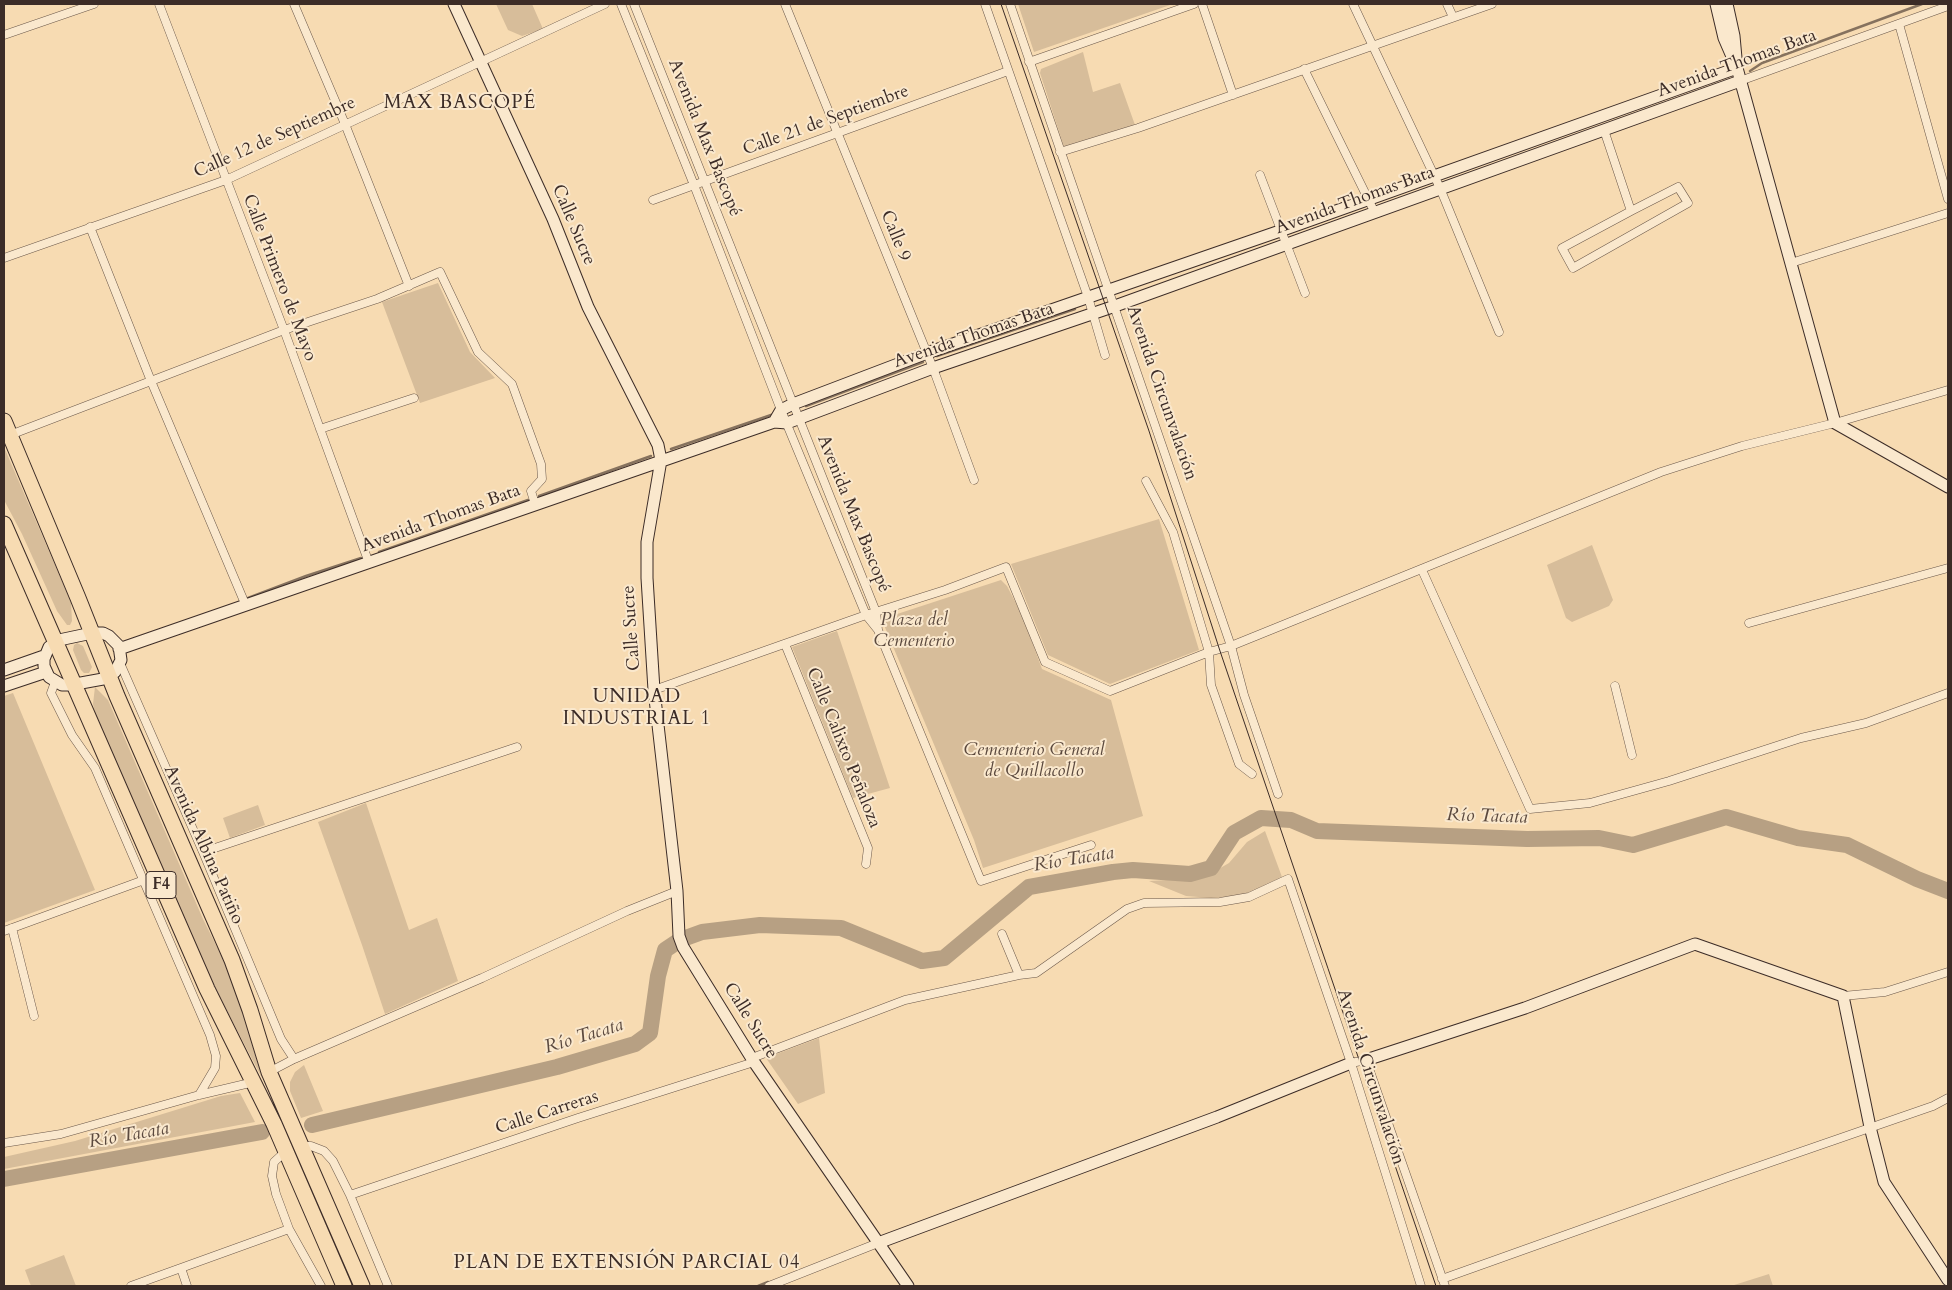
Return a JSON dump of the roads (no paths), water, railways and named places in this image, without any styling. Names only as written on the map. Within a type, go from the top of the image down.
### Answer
[{"type":"highway","name":"Avenida Albina Patiño","points":[[4,421],[109,677],[232,960],[269,1072],[362,1286]]},
{"type":"highway","name":"F4","points":[[5,531],[56,641],[207,989],[254,1082],[344,1286]]},
{"type":"main road","name":"Calle Sucre","points":[[454,4],[553,219],[588,307],[658,445],[661,460],[648,542],[647,578],[654,690],[681,942],[753,1060],[908,1286]]},
{"type":"main road","points":[[1716,4],[1724,38],[1740,81],[1835,423],[1948,487]]},
{"type":"main road","points":[[1727,4],[1734,36],[1736,68]]},
{"type":"main road","name":"Avenida Thomas Bata","points":[[781,410],[927,353],[1280,231],[1736,68]]},
{"type":"main road","name":"Avenida Thomas Bata","points":[[120,649],[661,460],[774,422],[787,423],[798,417],[933,368],[1115,306],[1740,81]]},
{"type":"main road","points":[[774,422],[781,410]]},
{"type":"main road","points":[[92,633],[103,633],[115,640],[120,649],[120,663],[115,672],[109,677],[74,685],[62,685],[55,682],[46,672],[44,666],[44,656],[49,647],[56,641],[92,633]]},
{"type":"main road","points":[[4,670],[44,656]]},
{"type":"main road","points":[[4,686],[46,672]]},
{"type":"main road","points":[[1366,1060],[1525,1008],[1694,944],[1843,996],[1870,1127],[1884,1182],[1948,1280]]},
{"type":"main road","points":[[878,1243],[1217,1117],[1351,1063]]},
{"type":"street","points":[[4,35],[94,4]]},
{"type":"street","name":"Calle Primero de Mayo","points":[[158,4],[284,330],[369,563]]},
{"type":"street","points":[[294,4],[345,124],[409,286]]},
{"type":"street","name":"Calle 12 de Septiembre","points":[[4,258],[226,180],[605,4]]},
{"type":"street","name":"Avenida Max Bascopé","points":[[621,4],[694,185],[781,410],[866,615],[878,630]]},
{"type":"street","name":"Avenida Max Bascopé","points":[[634,4],[876,612],[878,630]]},
{"type":"street","name":"Calle 9","points":[[785,4],[933,368],[974,480]]},
{"type":"street","points":[[985,4],[1088,297],[1105,355]]},
{"type":"street","name":"Avenida Circunvalación","points":[[1010,4],[1231,646],[1244,695],[1278,794]]},
{"type":"street","points":[[1029,62],[1194,4]]},
{"type":"street","points":[[1202,4],[1233,94]]},
{"type":"street","points":[[1353,4],[1440,188],[1499,332]]},
{"type":"street","points":[[1447,4],[1453,17]]},
{"type":"street","points":[[1060,152],[1138,128],[1492,4]]},
{"type":"street","name":"Avenida Thomas Bata","points":[[1740,81],[1948,6]]},
{"type":"street","points":[[1899,24],[1948,199]]},
{"type":"street","points":[[1304,69],[1375,213]]},
{"type":"street","name":"Calle 21 de Septiembre","points":[[653,200],[1008,71]]},
{"type":"street","points":[[1604,130],[1630,211]]},
{"type":"street","points":[[1260,175],[1285,245],[1305,293]]},
{"type":"street","points":[[1678,187],[1688,203],[1573,268],[1562,248],[1630,211],[1678,187]]},
{"type":"street","points":[[1791,263],[1948,213]]},
{"type":"street","points":[[90,227],[151,381],[246,606]]},
{"type":"street","points":[[10,435],[284,330],[409,286],[440,272],[478,352],[512,384],[541,464],[542,479],[531,491],[535,504]]},
{"type":"street","points":[[654,690],[866,615],[945,590],[1006,567],[1045,662],[1110,691],[1209,652],[1231,646],[1661,472],[1742,446],[1835,423],[1948,390]]},
{"type":"street","points":[[320,429],[414,398]]},
{"type":"street","points":[[1146,481],[1173,532],[1209,652],[1211,685],[1239,764],[1252,774]]},
{"type":"street","points":[[1749,622],[1948,568]]},
{"type":"street","points":[[1422,570],[1530,809],[1590,803],[1669,781],[1801,738],[1866,723],[1948,693]]},
{"type":"street","points":[[878,630],[981,881],[1092,845]]},
{"type":"street","name":"Calle Calixto Peñaloza","points":[[785,644],[868,848],[866,864]]},
{"type":"street","points":[[120,663],[203,852],[281,1039],[294,1058]]},
{"type":"street","points":[[55,682],[51,692],[72,735],[96,768],[210,1036],[216,1056],[215,1068],[199,1095]]},
{"type":"street","points":[[1615,686],[1632,755]]},
{"type":"street","points":[[203,852],[518,747]]},
{"type":"street","name":"Avenida Circunvalación","points":[[1288,879],[1351,1063],[1420,1286]]},
{"type":"street","name":"Calle Carreras","points":[[350,1195],[753,1060],[905,1000],[1036,973],[1128,909],[1144,903],[1220,902],[1250,897],[1288,879]]},
{"type":"street","points":[[4,931],[144,880]]},
{"type":"street","points":[[269,1072],[294,1058],[482,978],[627,911],[677,891]]},
{"type":"street","points":[[12,928],[34,1016]]},
{"type":"street","points":[[1002,934],[1019,975]]},
{"type":"street","points":[[1843,996],[1885,992],[1948,972]]},
{"type":"street","points":[[1351,1063],[1366,1060]]},
{"type":"street","name":"Avenida Circunvalación","points":[[1366,1060],[1444,1283]]},
{"type":"street","points":[[4,1143],[61,1134],[199,1095],[254,1082]]},
{"type":"street","points":[[1444,1283],[1870,1127],[1933,1106],[1948,1098]]},
{"type":"street","points":[[301,1146],[312,1146],[324,1151],[333,1161],[350,1195],[388,1286]]},
{"type":"street","points":[[286,1152],[274,1162],[272,1176],[276,1194],[289,1228],[321,1286]]},
{"type":"street","points":[[132,1286],[289,1228]]},
{"type":"street","points":[[770,1286],[878,1243]]},
{"type":"street","points":[[181,1268],[186,1286]]},
{"type":"waterway","points":[[1750,71],[1762,63],[1922,4]]},
{"type":"waterway","points":[[937,356],[1075,309]]},
{"type":"waterway","points":[[806,406],[923,362]]},
{"type":"waterway","points":[[671,449],[774,414]]},
{"type":"waterway","points":[[539,496],[651,456]]},
{"type":"waterway","points":[[379,552],[528,500]]},
{"type":"waterway","points":[[248,598],[361,558]]},
{"type":"waterway","name":"Río Tacata","points":[[312,1125],[557,1067],[635,1044],[650,1033],[658,976],[665,950],[680,940],[702,932],[760,925],[841,928],[922,961],[944,958],[1029,887],[1113,872],[1133,870],[1190,874],[1211,868],[1234,833],[1261,818],[1291,820],[1317,831],[1527,839],[1599,838],[1633,845],[1726,817],[1798,838],[1847,845],[1917,879],[1948,891]]},
{"type":"waterway","name":"Río Tacata","points":[[4,1179],[262,1132]]},
{"type":"waterway","points":[[758,1286],[768,1282]]},
{"type":"tram line","points":[[1001,4],[1149,431],[1220,651],[1436,1286]]},
{"type":"district","name":"MAX BASCOPÉ","points":[[460,104]]},
{"type":"district","name":"UNIDAD INDUSTRIAL 1","points":[[637,709]]},
{"type":"district","name":"PLAN DE EXTENSIÓN PARCIAL 04","points":[[627,1264]]},
{"type":"park label","name":"Plaza del Cementerio","points":[[914,631]]},
{"type":"park label","name":"Cementerio General de Quillacollo","points":[[1034,761]]}]
